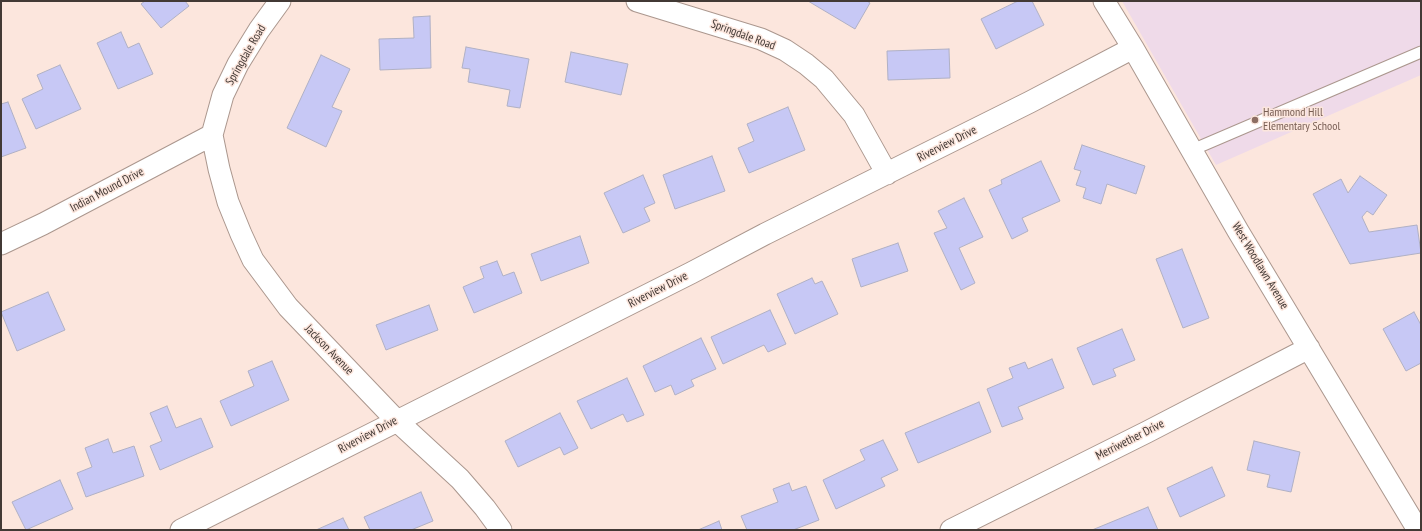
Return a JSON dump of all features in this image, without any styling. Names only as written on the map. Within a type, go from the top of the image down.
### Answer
[{"type":"street","name":"Springdale Road","points":[[212,135],[223,95],[238,64],[259,30],[280,1]]},
{"type":"street","name":"Springdale Road","points":[[637,1],[761,39],[785,50],[806,64],[824,79],[854,115],[887,174]]},
{"type":"street","name":"West Woodlawn Avenue","points":[[1104,1],[1133,48],[1238,231],[1418,530]]},
{"type":"street","name":"Riverview Drive","points":[[181,530],[396,420],[1030,102],[1133,48]]},
{"type":"street","name":"Indian Mound Drive","points":[[1,244],[43,224],[212,135]]},
{"type":"street","name":"Jackson Avenue","points":[[212,135],[228,202],[253,260],[288,307],[396,420],[460,479],[485,508],[501,530]]},
{"type":"street","name":"Merriwether Drive","points":[[950,530],[1147,432],[1309,348]]},
{"type":"lane","points":[[1192,150],[1421,52]]},
{"type":"shaded area","name":"Hammond Hill Elementary School","points":[[1122,1],[1421,1],[1421,75],[1216,165]]},
{"type":"building","points":[[145,1],[185,1],[189,6],[161,28],[141,4]]},
{"type":"building","points":[[808,1],[867,1],[870,3],[855,29]]},
{"type":"building","points":[[1018,1],[1032,1],[1044,25],[996,49],[981,19]]},
{"type":"building","points":[[430,16],[431,68],[380,70],[379,39],[414,38],[413,17]]},
{"type":"building","points":[[121,32],[128,48],[139,43],[153,74],[118,89],[97,43]]},
{"type":"building","points":[[466,47],[529,59],[520,108],[507,106],[510,90],[468,82],[470,69],[462,68]]},
{"type":"building","points":[[949,49],[950,78],[888,80],[887,51]]},
{"type":"building","points":[[571,52],[628,64],[621,95],[565,82]]},
{"type":"building","points":[[321,55],[350,69],[332,107],[342,111],[326,147],[287,128]]},
{"type":"building","points":[[60,65],[81,109],[36,129],[22,99],[43,89],[37,75]]},
{"type":"building","points":[[8,102],[26,148],[1,157],[1,104]]},
{"type":"building","points":[[788,107],[805,150],[749,173],[738,148],[754,141],[747,124]]},
{"type":"building","points":[[1082,145],[1145,166],[1136,194],[1107,184],[1101,204],[1083,198],[1086,188],[1076,185],[1081,171],[1074,169]]},
{"type":"building","points":[[712,156],[725,191],[675,209],[663,175]]},
{"type":"building","points":[[1041,161],[1060,201],[1022,218],[1028,231],[1012,239],[989,190],[1002,184],[1001,180]]},
{"type":"building","points":[[643,175],[655,203],[644,208],[650,221],[623,233],[604,193]]},
{"type":"building","points":[[1360,176],[1387,195],[1373,215],[1367,211],[1362,217],[1369,232],[1417,225],[1421,253],[1350,264],[1313,194],[1341,179],[1348,193]]},
{"type":"building","points":[[964,198],[983,237],[959,248],[975,283],[961,290],[934,233],[947,228],[938,211]]},
{"type":"building","points":[[580,236],[589,263],[541,281],[531,254]]},
{"type":"building","points":[[898,243],[908,271],[861,287],[852,259]]},
{"type":"building","points":[[1182,249],[1209,318],[1183,328],[1156,259]]},
{"type":"building","points":[[497,261],[503,276],[514,272],[522,293],[474,313],[463,287],[484,278],[480,267]]},
{"type":"building","points":[[812,278],[815,284],[822,281],[838,314],[795,334],[777,294]]},
{"type":"building","points":[[48,292],[65,330],[17,351],[1,312]]},
{"type":"building","points":[[429,305],[438,330],[386,350],[376,325]]},
{"type":"building","points":[[770,310],[786,344],[768,352],[764,345],[723,364],[711,337]]},
{"type":"building","points":[[1414,312],[1421,325],[1421,363],[1406,371],[1383,329]]},
{"type":"building","points":[[1122,329],[1135,360],[1113,369],[1116,376],[1093,385],[1077,348]]},
{"type":"building","points":[[701,338],[716,369],[691,380],[694,386],[675,395],[671,385],[655,392],[643,366]]},
{"type":"building","points":[[1052,359],[1064,388],[1018,407],[1023,419],[1002,427],[987,389],[1013,378],[1009,368],[1025,362],[1028,369]]},
{"type":"building","points":[[272,361],[289,400],[231,426],[220,401],[254,386],[248,371]]},
{"type":"building","points":[[627,378],[644,415],[627,422],[623,414],[591,429],[577,401]]},
{"type":"building","points":[[979,402],[991,432],[918,463],[905,433]]},
{"type":"building","points":[[167,406],[176,428],[201,418],[213,447],[160,470],[150,446],[162,441],[150,413]]},
{"type":"building","points":[[560,413],[578,448],[564,455],[560,447],[518,467],[505,441]]},
{"type":"building","points":[[108,439],[113,453],[134,446],[144,476],[86,497],[77,473],[92,467],[85,448]]},
{"type":"building","points":[[883,440],[898,470],[881,478],[885,486],[836,509],[823,480],[865,460],[860,450]]},
{"type":"building","points":[[1254,441],[1300,452],[1291,492],[1267,487],[1270,475],[1247,470]]},
{"type":"building","points":[[1212,467],[1225,496],[1180,517],[1167,488]]},
{"type":"building","points":[[60,480],[73,509],[26,530],[12,502]]},
{"type":"building","points":[[789,483],[792,491],[806,486],[819,520],[793,530],[747,530],[741,516],[778,502],[773,489]]},
{"type":"building","points":[[421,492],[433,521],[411,530],[370,530],[364,517]]},
{"type":"building","points":[[1148,507],[1158,530],[1092,530]]},
{"type":"building","points":[[343,518],[349,530],[316,530]]},
{"type":"building","points":[[719,521],[722,530],[698,530]]},
{"type":"place","name":"Hammond Hill Elementary School","points":[[1255,120]]}]
